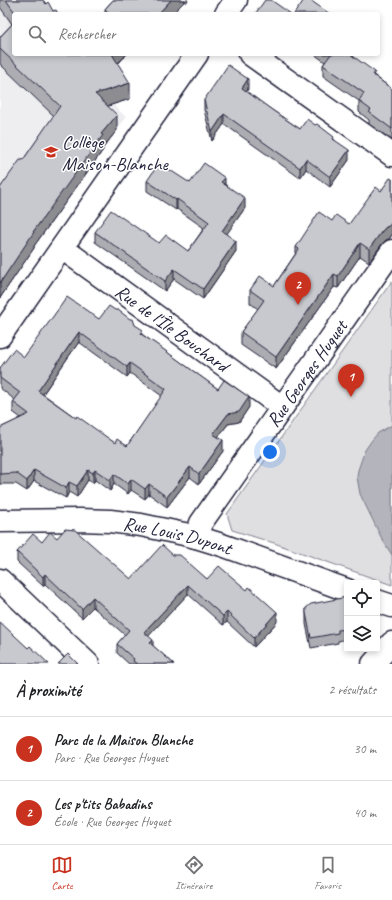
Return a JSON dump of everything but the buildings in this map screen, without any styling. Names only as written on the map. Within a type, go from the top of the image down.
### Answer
[{"type":"street","points":[[227,12],[236,0]]},
{"type":"street","points":[[0,336],[196,56]]},
{"type":"street","points":[[253,56],[392,155]]},
{"type":"street","name":"Rue de l'Île Bouchard","points":[[62,248],[282,407]]},
{"type":"street","name":"Rue Georges Huguet","points":[[196,537],[201,523],[392,251]]},
{"type":"street","name":"Rue Louis Dupont","points":[[0,521],[110,521],[141,525],[184,534],[222,545],[344,589]]},
{"type":"street","points":[[0,580],[88,664]]},
{"type":"street","points":[[380,602],[392,606]]},
{"type":"street","points":[[373,664],[392,643]]},
{"type":"shaded area","name":"Collège Maison-Blanche","points":[[2,9],[12,24],[12,56],[62,56],[126,117],[87,171],[88,172],[85,176],[84,175],[71,193],[72,194],[56,214],[57,215],[34,246],[35,248],[19,269],[12,282],[10,282],[0,296],[0,11]]},
{"type":"shaded area","points":[[392,281],[392,585],[274,543],[232,530],[227,514]]},
{"type":"shaded area","points":[[392,425],[392,555],[382,539],[360,494],[357,477],[365,450],[378,433]]},
{"type":"place","name":"Collège Maison-Blanche","points":[[51,152]]},
{"type":"place","name":"Les p'tits Babadins","points":[[298,305]]},
{"type":"place","name":"Parc de la Maison Blanche","points":[[351,397]]}]
